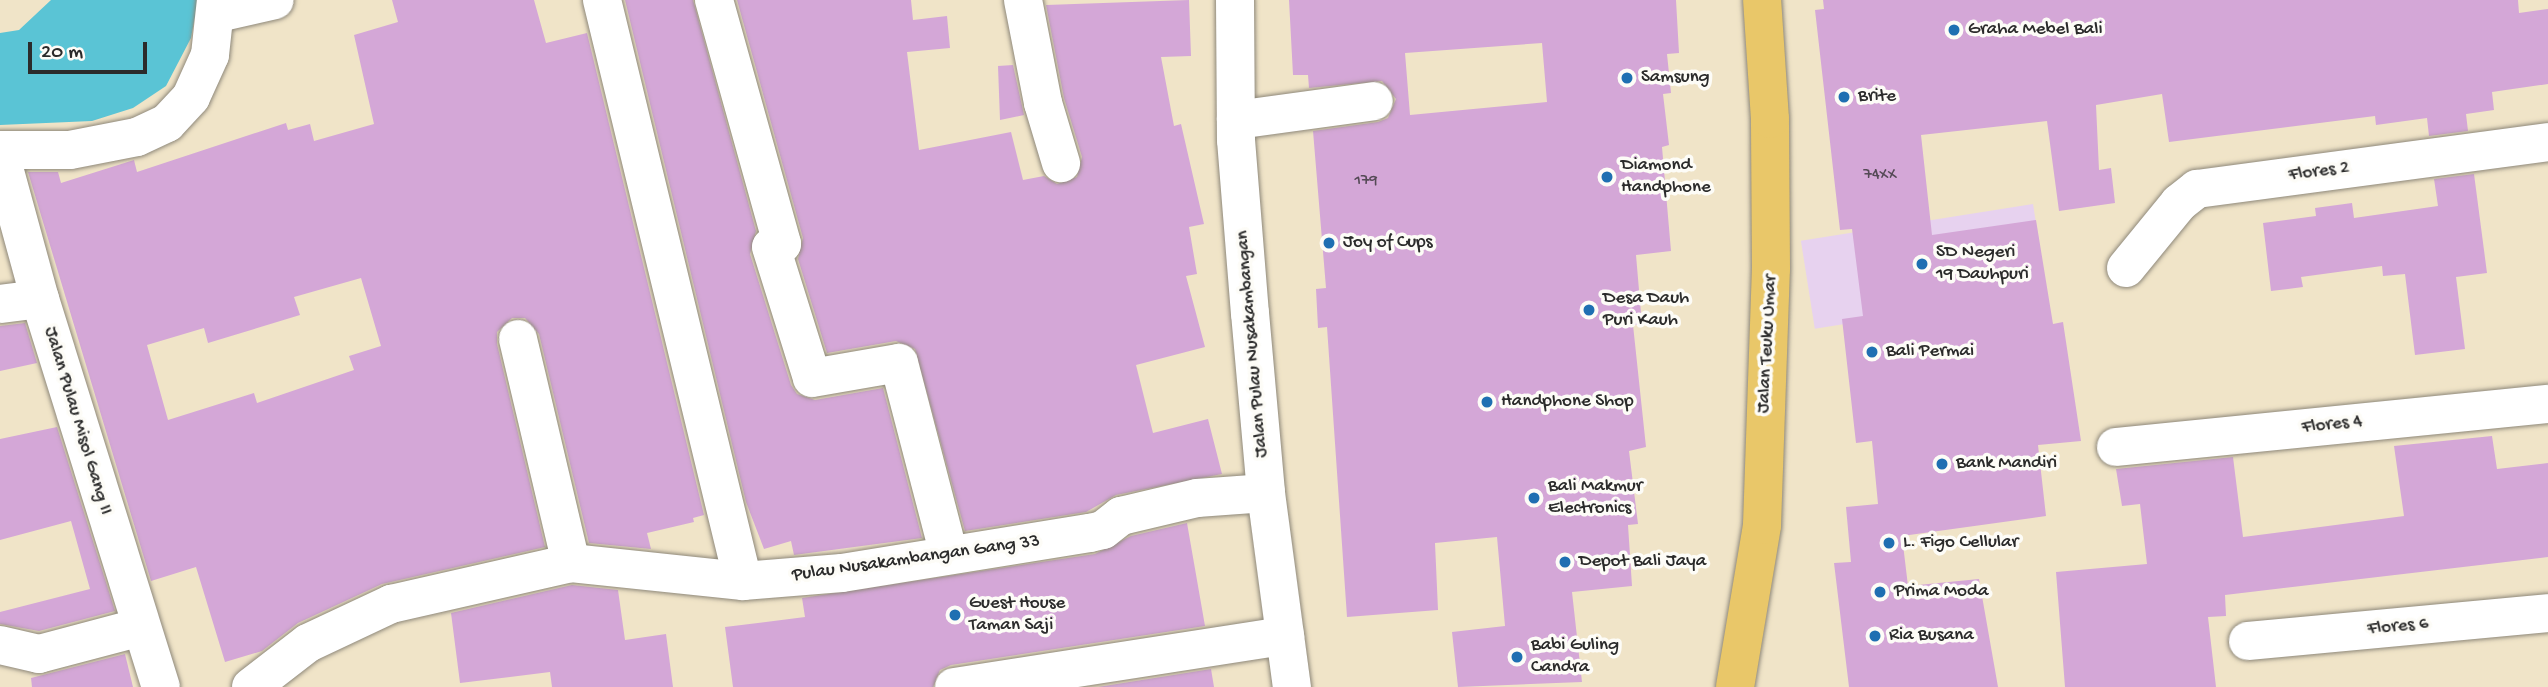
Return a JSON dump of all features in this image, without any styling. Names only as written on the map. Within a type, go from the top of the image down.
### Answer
[{"type":"main road","name":"Jalan Teuku Umar","points":[[1735,687],[1762,525],[1771,256],[1770,119],[1762,0]]},
{"type":"street","points":[[0,151],[70,150],[137,137],[167,123],[191,97],[210,55],[217,6],[275,0]]},
{"type":"street","points":[[601,0],[743,581]]},
{"type":"street","points":[[714,0],[782,244],[771,247],[812,378],[899,363],[949,555]]},
{"type":"street","points":[[1023,0],[1043,103],[1061,163]]},
{"type":"street","name":"Jalan Pulau Nusakambangan","points":[[1235,0],[1236,120],[1266,493],[1292,687]]},
{"type":"street","points":[[1236,120],[1374,101]]},
{"type":"street","name":"Flores 2","points":[[2126,268],[2179,203],[2197,189],[2548,142]]},
{"type":"street","name":"Jalan Pulau Misol Gang II","points":[[0,151],[40,299],[161,687]]},
{"type":"street","points":[[0,304],[40,299]]},
{"type":"street","points":[[518,339],[571,563]]},
{"type":"street","name":"Flores 4","points":[[2116,447],[2548,404]]},
{"type":"street","name":"Pulau Nusakambangan Gang 33","points":[[250,687],[309,643],[391,604],[571,563],[743,581],[842,573],[1103,530],[1121,516],[1197,498],[1266,493]]},
{"type":"street","name":"Flores 6","points":[[2248,641],[2548,613]]},
{"type":"street","points":[[0,645],[39,654],[141,627]]},
{"type":"street","points":[[954,687],[1285,636]]},
{"type":"shaded area","name":"SD Negeri 19 Dauhpuri","points":[[2033,204],[2047,292],[1815,329],[1801,241]]},
{"type":"water","points":[[51,0],[198,0],[191,38],[166,86],[133,108],[92,121],[0,125],[0,33],[19,30]]},
{"type":"building","points":[[392,0],[534,0],[546,43],[587,33],[704,515],[693,518],[694,522],[647,533],[651,549],[589,543],[539,334],[525,318],[512,318],[497,332],[497,344],[545,547],[382,584],[298,623],[262,651],[225,662],[196,567],[151,581],[28,172],[58,172],[61,183],[134,160],[137,172],[286,123],[288,130],[310,124],[314,141],[374,124],[354,35],[398,22]],"holes":[[[361,278],[381,346],[349,356],[354,370],[257,403],[254,393],[168,420],[147,345],[204,328],[208,343],[300,315],[294,297]]]},
{"type":"building","points":[[625,0],[693,0],[756,231],[750,254],[791,385],[797,394],[815,400],[883,388],[922,538],[794,555],[791,541],[764,549],[746,502]]},
{"type":"building","points":[[737,0],[911,0],[913,20],[947,16],[950,48],[907,52],[919,150],[1011,132],[1023,180],[1044,176],[1057,184],[1077,177],[1082,157],[1064,98],[1046,5],[1189,0],[1191,56],[1161,57],[1174,126],[1181,124],[1204,224],[1189,227],[1197,274],[1186,276],[1205,347],[1136,365],[1153,433],[1208,419],[1222,474],[1116,495],[1086,512],[965,531],[915,349],[896,341],[827,353],[798,259],[803,238]]},
{"type":"building","points":[[1289,0],[1676,0],[1679,53],[1667,54],[1671,93],[1663,94],[1669,145],[1662,147],[1671,251],[1636,255],[1642,325],[1633,325],[1646,447],[1629,451],[1638,524],[1628,525],[1632,586],[1572,592],[1582,682],[1458,687],[1452,632],[1505,626],[1497,537],[1435,543],[1438,610],[1347,617],[1327,327],[1318,328],[1316,289],[1326,288],[1313,131],[1378,122],[1388,118],[1396,99],[1382,81],[1309,88],[1308,75],[1293,75]],"holes":[[[1542,43],[1547,102],[1410,115],[1405,53]]]},
{"type":"building","points":[[1823,0],[2518,0],[2519,13],[2548,9],[2548,84],[2492,92],[2494,110],[2466,114],[2468,131],[2429,136],[2427,118],[2376,125],[2375,116],[2169,142],[2162,94],[2096,105],[2099,170],[2111,168],[2115,203],[2059,211],[2047,121],[1921,135],[1932,235],[2036,220],[2053,324],[2063,322],[2081,441],[2038,445],[2046,516],[1902,536],[1908,586],[1979,579],[1998,687],[1849,687],[1834,563],[1851,562],[1846,507],[1878,504],[1872,441],[1856,443],[1842,319],[1863,316],[1852,229],[1840,230],[1815,10],[1824,9]]},
{"type":"building","points":[[1013,65],[1024,115],[1000,120],[998,66]]},
{"type":"building","points":[[2474,174],[2487,273],[2456,277],[2465,349],[2415,355],[2405,274],[2383,276],[2382,266],[2301,277],[2303,287],[2271,291],[2263,223],[2316,216],[2315,208],[2352,203],[2354,218],[2438,206],[2434,179]]},
{"type":"building","points":[[25,323],[37,363],[0,371],[0,326]]},
{"type":"building","points":[[57,427],[115,611],[39,631],[0,624],[0,612],[90,589],[71,521],[0,540],[0,439]]},
{"type":"building","points":[[2492,436],[2497,469],[2548,463],[2548,557],[2225,595],[2226,616],[2208,617],[2216,687],[2065,687],[2056,572],[2147,564],[2140,504],[2122,506],[2116,469],[2233,457],[2243,537],[2404,516],[2394,446]]},
{"type":"building","name":"Guest House Taman Saji","points":[[1187,523],[1205,626],[951,665],[940,670],[933,687],[733,687],[725,627],[805,617],[802,598],[1095,554],[1131,536]]},
{"type":"building","points":[[572,585],[618,590],[625,640],[666,634],[673,687],[552,687],[550,672],[460,683],[451,613]]},
{"type":"building","points":[[125,654],[133,687],[32,687],[31,678]]},
{"type":"building","points":[[1211,669],[1214,687],[1098,687]]},
{"type":"place","name":"Graha Mebel Bali","points":[[1954,30]]},
{"type":"place","name":"Samsung","points":[[1627,78]]},
{"type":"place","name":"Brite","points":[[1844,97]]},
{"type":"place","name":"Diamond Handphone","points":[[1607,177]]},
{"type":"place","name":"Joy of Cups","points":[[1329,243]]},
{"type":"place","name":"SD Negeri 19 Dauhpuri","points":[[1922,264]]},
{"type":"place","name":"Desa Dauh Puri Kauh","points":[[1589,310]]},
{"type":"place","name":"Bali Permai","points":[[1872,352]]},
{"type":"place","name":"Handphone Shop","points":[[1487,402]]},
{"type":"place","name":"Bank Mandiri","points":[[1942,464]]},
{"type":"place","name":"Bali Makmur Electronics","points":[[1534,498]]},
{"type":"place","name":"L. Figo Cellular","points":[[1889,543]]},
{"type":"place","name":"Depot Bali Jaya","points":[[1565,562]]},
{"type":"place","name":"Prima Moda","points":[[1880,592]]},
{"type":"place","name":"Guest House Taman Saji","points":[[955,615]]},
{"type":"place","name":"Ria Busana","points":[[1875,636]]},
{"type":"place","name":"Babi Guling Candra","points":[[1517,657]]}]
